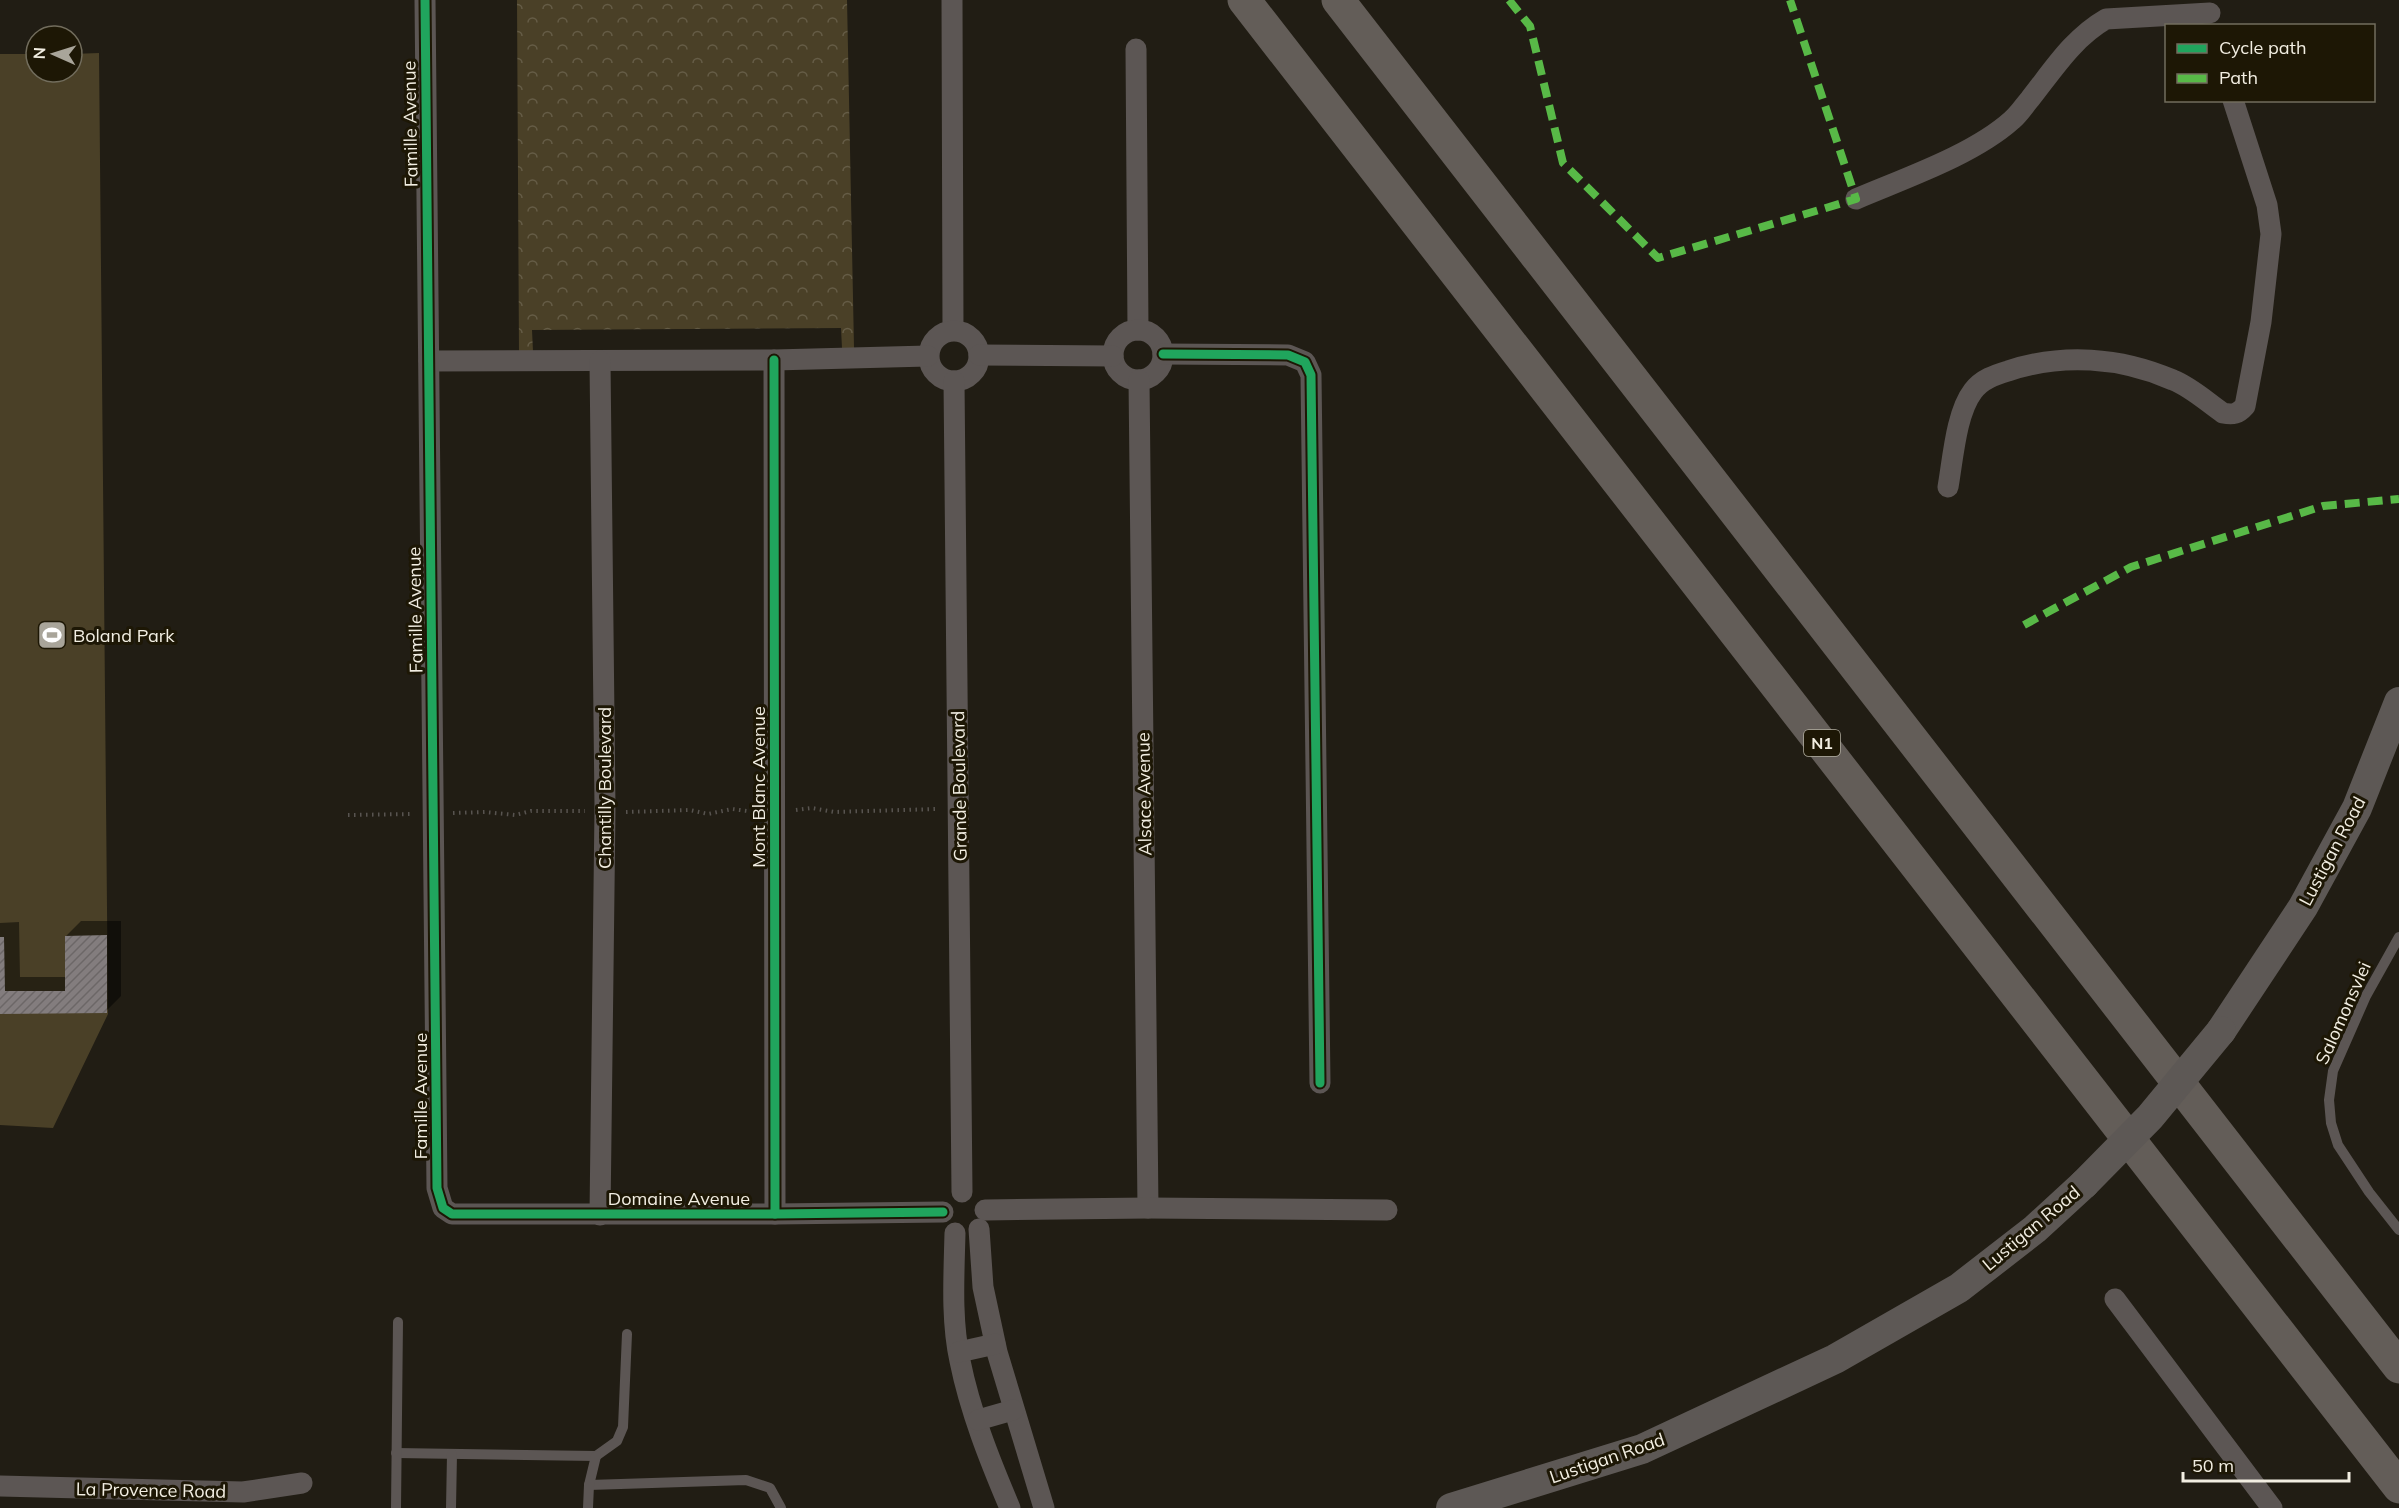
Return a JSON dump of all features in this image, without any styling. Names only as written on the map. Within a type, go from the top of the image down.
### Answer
[{"type":"highway","name":"N1","points":[[1244,0],[2399,1487]]},
{"type":"highway","points":[[1338,0],[2399,1367]]},
{"type":"main road","name":"Lustigan Road","points":[[1451,1508],[1642,1449],[1835,1359],[1959,1288],[2035,1229],[2084,1184],[2150,1117],[2221,1031],[2302,907],[2357,808],[2399,702]]},
{"type":"street","name":"Famille Avenue","points":[[425,0],[437,1188],[443,1208],[452,1214]]},
{"type":"street","points":[[952,0],[953,330]]},
{"type":"street","points":[[1856,199],[1946,160],[1980,142],[2013,120],[2071,47],[2091,28],[2106,19],[2212,13]]},
{"type":"street","points":[[1136,49],[1138,330]]},
{"type":"street","points":[[1948,488],[1967,399],[1975,388],[1988,377],[2019,367],[2066,359],[2090,359],[2119,364],[2176,381],[2223,413],[2231,415],[2239,413],[2246,406],[2261,322],[2271,234],[2267,205],[2234,102]]},
{"type":"street","points":[[953,330],[966,333],[975,342],[979,355],[976,368],[967,377],[954,381],[942,378],[932,369],[928,356],[936,339],[941,334],[953,330]]},
{"type":"street","points":[[1138,330],[1150,333],[1160,342],[1163,354],[1161,367],[1152,376],[1139,380],[1126,377],[1117,368],[1113,356],[1116,343],[1125,333],[1138,330]]},
{"type":"street","points":[[1163,354],[1288,355],[1305,362],[1311,375],[1320,1083]]},
{"type":"street","points":[[979,355],[1113,356]]},
{"type":"street","points":[[429,361],[774,360],[928,356]]},
{"type":"street","name":"Mont Blanc Avenue","points":[[774,360],[775,1215]]},
{"type":"street","name":"Chantilly Boulevard","points":[[600,361],[605,811],[600,1215]]},
{"type":"street","name":"Alsace Avenue","points":[[1139,380],[1148,1208]]},
{"type":"street","name":"Grande Boulevard","points":[[954,381],[962,1192]]},
{"type":"street","points":[[1044,1508],[1013,1410],[995,1344],[983,1287],[982,1219],[981,1200],[973,1194],[962,1192],[950,1197],[942,1212],[944,1221],[955,1233],[968,1235],[982,1219],[1148,1208],[1387,1210]]},
{"type":"street","name":"Domaine Avenue","points":[[452,1214],[775,1215],[942,1212]]},
{"type":"street","points":[[955,1233],[954,1313],[959,1352],[978,1420],[1010,1508]]},
{"type":"street","points":[[2115,1299],[2272,1508]]},
{"type":"street","points":[[959,1352],[995,1344]]},
{"type":"street","points":[[978,1420],[1013,1410]]},
{"type":"street","name":"La Provence Road","points":[[0,1486],[243,1500],[302,1483]]},
{"type":"lane","name":"Salomonsvlei","points":[[2399,937],[2366,996],[2333,1071],[2329,1100],[2331,1123],[2338,1145],[2369,1192],[2399,1230]]},
{"type":"lane","points":[[396,1508],[398,1322]]},
{"type":"lane","points":[[396,1452],[596,1456],[617,1441],[623,1427],[627,1334]]},
{"type":"lane","points":[[451,1508],[452,1454]]},
{"type":"lane","points":[[588,1508],[589,1485],[596,1456]]},
{"type":"lane","points":[[589,1485],[746,1480],[770,1488],[780,1508]]},
{"type":"path","points":[[348,815],[485,812],[515,815],[531,811],[690,810],[708,814],[732,810],[750,812],[812,808],[834,812],[870,809],[890,811],[913,808],[959,809]]},
{"type":"green space","points":[[517,0],[847,0],[854,348],[842,348],[841,328],[532,330],[533,352],[519,352]]},
{"type":"green space","name":"Boland Park","points":[[99,53],[108,1014],[53,1128],[0,1125],[0,54],[24,54],[24,84],[84,84],[84,54]]},
{"type":"building","points":[[107,935],[107,1013],[0,1014],[0,937],[4,937],[5,991],[65,991],[65,936]]},
{"type":"marked path","points":[[1509,0],[1530,26],[1563,163],[1658,258],[1856,199],[1790,0]]},
{"type":"marked path","points":[[2024,625],[2131,567],[2323,506],[2399,499]]},
{"type":"cycle path","points":[[425,0],[437,1188],[443,1208],[452,1214],[943,1212]]},
{"type":"cycle path","points":[[1163,354],[1288,355],[1305,362],[1311,375],[1320,1083]]},
{"type":"cycle path","points":[[774,360],[775,1214]]},
{"type":"place","name":"Boland Park","points":[[52,635]]}]
